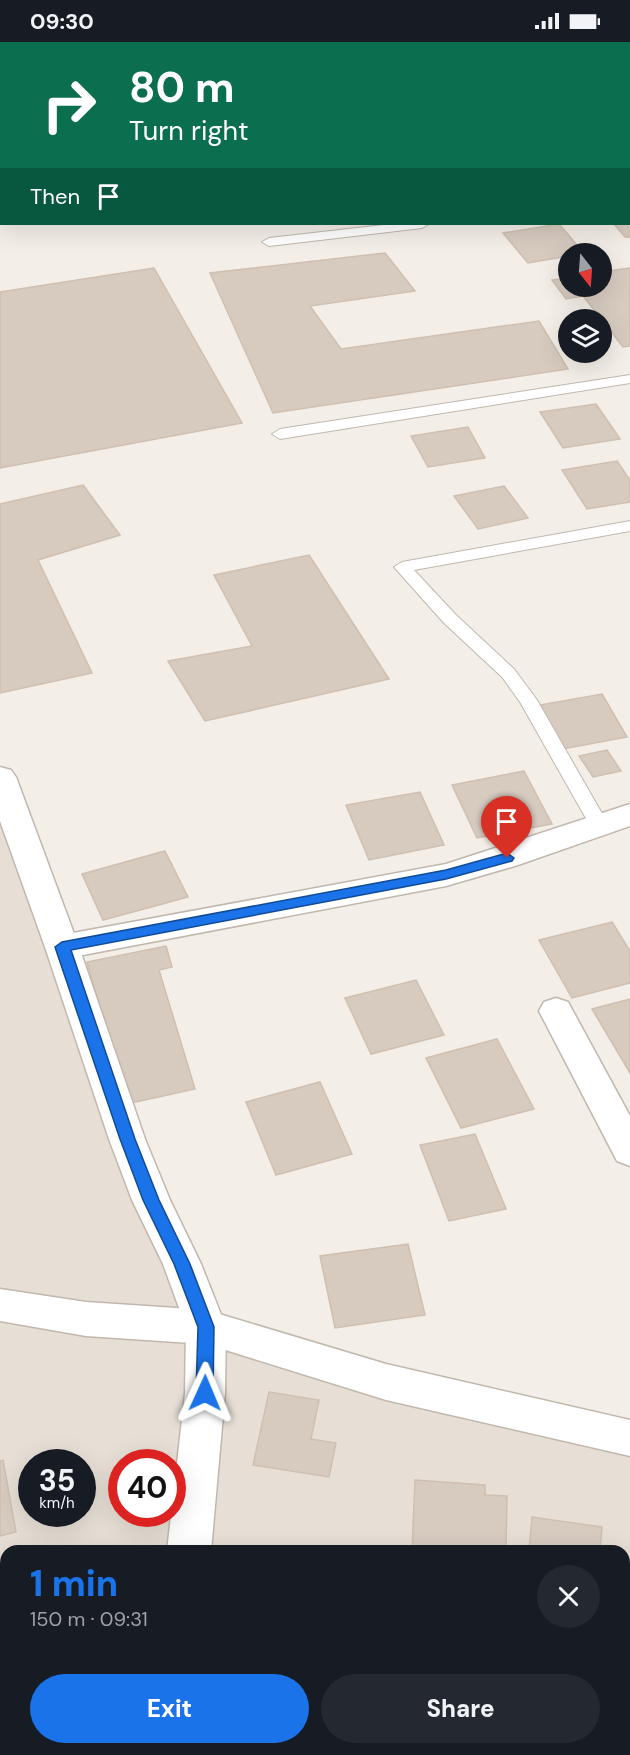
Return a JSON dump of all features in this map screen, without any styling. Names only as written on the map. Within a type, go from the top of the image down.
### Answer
[{"type":"street","points":[[0,777],[62,947],[127,1139],[151,1200],[182,1264],[206,1327],[205,1393],[190,1545]]},
{"type":"street","points":[[62,947],[446,874],[507,858],[630,815]]},
{"type":"street","points":[[556,1011],[630,1151]]},
{"type":"street","points":[[0,1305],[86,1319],[206,1327],[386,1382],[630,1438]]},
{"type":"lane","points":[[269,242],[414,225]]},
{"type":"lane","points":[[280,434],[630,379]]},
{"type":"lane","points":[[599,824],[528,700],[508,673],[450,619],[402,567],[630,526]]},
{"type":"shaded area","points":[[0,777],[206,1327],[630,1438],[630,1545],[0,1545]]},
{"type":"building","points":[[560,225],[575,243],[558,243],[558,258],[528,263],[503,233]]},
{"type":"building","points":[[615,225],[628,225],[630,237],[625,237]]},
{"type":"building","points":[[385,253],[415,291],[310,306],[341,349],[539,321],[558,352],[558,363],[564,363],[568,369],[273,413],[210,273]]},
{"type":"building","points":[[154,268],[242,423],[0,468],[0,292]]},
{"type":"building","points":[[630,268],[630,346],[623,347],[612,333],[612,309],[593,309],[584,297],[612,297],[612,271]]},
{"type":"building","points":[[558,279],[558,288],[552,280]]},
{"type":"building","points":[[596,404],[620,439],[563,448],[540,412]]},
{"type":"building","points":[[468,427],[485,458],[428,467],[411,436]]},
{"type":"building","points":[[617,461],[630,480],[630,502],[587,509],[562,470]]},
{"type":"building","points":[[83,485],[120,535],[38,560],[92,673],[0,693],[0,504]]},
{"type":"building","points":[[504,486],[528,518],[478,529],[454,496]]},
{"type":"building","points":[[309,555],[389,679],[205,721],[168,661],[252,646],[214,575]]},
{"type":"building","points":[[602,694],[627,737],[563,749],[540,705]]},
{"type":"building","points":[[607,750],[621,771],[593,777],[579,756]]},
{"type":"building","points":[[524,771],[552,824],[477,838],[452,785]]},
{"type":"building","points":[[420,792],[444,845],[369,860],[346,805]]},
{"type":"building","points":[[165,851],[188,897],[103,920],[82,874]]},
{"type":"building","points":[[612,922],[630,951],[630,983],[572,998],[539,940]]},
{"type":"building","points":[[166,946],[172,967],[159,970],[195,1089],[126,1104],[87,962]]},
{"type":"building","points":[[416,980],[444,1035],[371,1054],[345,998]]},
{"type":"building","points":[[630,999],[630,1073],[592,1009]]},
{"type":"building","points":[[497,1039],[534,1109],[461,1128],[426,1058]]},
{"type":"building","points":[[320,1082],[352,1154],[276,1175],[246,1102]]},
{"type":"building","points":[[475,1134],[506,1209],[449,1221],[420,1145]]},
{"type":"building","points":[[408,1244],[425,1315],[335,1328],[320,1256]]},
{"type":"building","points":[[269,1392],[319,1400],[311,1439],[336,1443],[329,1477],[253,1465]]},
{"type":"building","points":[[3,1460],[16,1532],[0,1536],[0,1461]]},
{"type":"building","points":[[415,1480],[485,1485],[485,1495],[507,1496],[506,1545],[412,1545]]},
{"type":"building","points":[[532,1517],[602,1527],[600,1545],[530,1545]]},
{"type":"route","points":[[205,1393],[206,1327],[182,1264],[151,1200],[127,1139],[62,947],[446,874],[507,858]]}]
